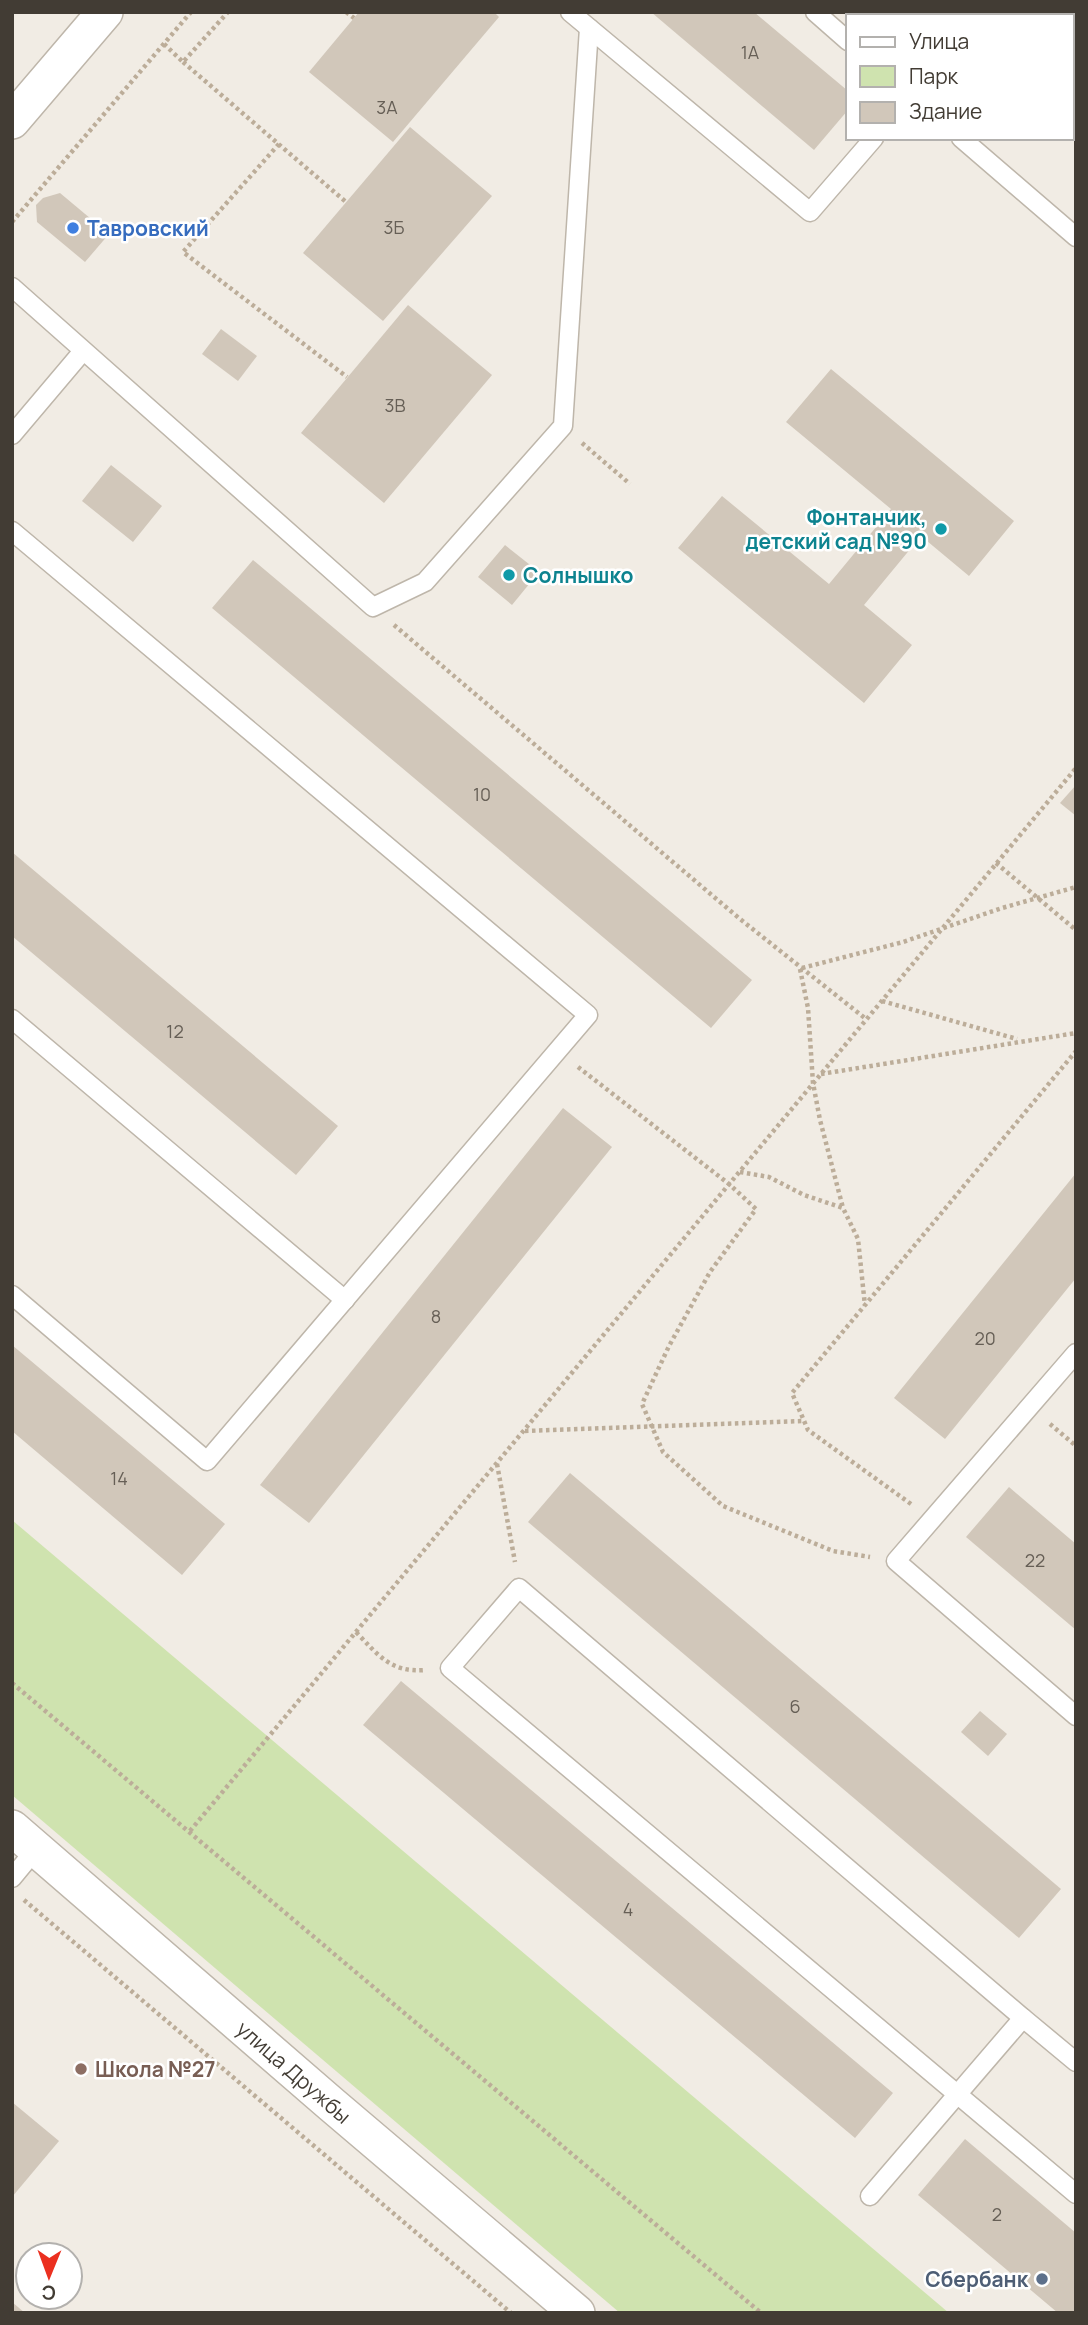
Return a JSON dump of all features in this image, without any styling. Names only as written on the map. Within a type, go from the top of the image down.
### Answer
[{"type":"street","points":[[12,121],[100,15]]},
{"type":"street","name":"улица Дружбы","points":[[24,1838],[331,2105],[577,2313]]},
{"type":"lane","points":[[570,12],[810,212],[872,140]]},
{"type":"lane","points":[[815,12],[846,39]]},
{"type":"lane","points":[[12,287],[373,607],[425,582],[563,426],[589,28]]},
{"type":"lane","points":[[963,140],[1076,237]]},
{"type":"lane","points":[[12,435],[83,351]]},
{"type":"lane","points":[[12,531],[588,1015],[207,1461],[12,1295]]},
{"type":"lane","points":[[12,1018],[345,1300]]},
{"type":"lane","points":[[1076,1353],[897,1561],[1076,1716]]},
{"type":"lane","points":[[1076,2062],[519,1588],[450,1668],[1076,2194]]},
{"type":"lane","points":[[12,1878],[24,1838]]},
{"type":"lane","points":[[870,2196],[1023,2018]]},
{"type":"path","points":[[12,222],[191,12]]},
{"type":"path","points":[[183,62],[228,12]]},
{"type":"path","points":[[346,12],[354,18]]},
{"type":"path","points":[[164,44],[346,202]]},
{"type":"path","points":[[279,144],[183,252],[347,377]]},
{"type":"path","points":[[563,426],[630,484]]},
{"type":"path","points":[[373,607],[740,919],[866,1020]]},
{"type":"path","points":[[190,1831],[1076,768]]},
{"type":"path","points":[[996,863],[1076,930]]},
{"type":"path","points":[[800,967],[903,942],[1076,887]]},
{"type":"path","points":[[800,967],[808,1008],[813,1083],[820,1120],[843,1209],[858,1239],[865,1306]]},
{"type":"path","points":[[882,1000],[1021,1040]]},
{"type":"path","points":[[821,1074],[1076,1033]]},
{"type":"path","points":[[558,1051],[729,1184],[756,1209],[710,1272],[669,1346],[642,1404],[663,1452],[723,1506],[833,1551],[897,1561]]},
{"type":"path","points":[[931,1520],[877,1477],[808,1430],[792,1393],[1076,1051]]},
{"type":"path","points":[[739,1172],[769,1177],[803,1195],[843,1209]]},
{"type":"path","points":[[524,1431],[804,1421]]},
{"type":"path","points":[[496,1463],[519,1588]]},
{"type":"path","points":[[356,1632],[388,1664],[412,1671],[450,1668]]},
{"type":"path","points":[[12,1683],[761,2313]]},
{"type":"path","points":[[23,1899],[511,2313]]},
{"type":"green space","points":[[12,1520],[949,2313],[620,2313],[12,1795]]},
{"type":"building","points":[[359,12],[494,12],[499,17],[393,142],[309,72]]},
{"type":"building","points":[[651,12],[754,12],[846,89],[846,112],[814,150]]},
{"type":"building","points":[[410,127],[492,196],[383,321],[303,253]]},
{"type":"building","name":"Тавровский","points":[[60,193],[109,234],[85,262],[37,222],[36,205],[43,198]]},
{"type":"building","points":[[408,305],[492,375],[384,503],[301,433]]},
{"type":"building","points":[[221,329],[257,356],[238,381],[202,354]]},
{"type":"building","name":"Фонтанчик, детский сад №90","points":[[831,369],[1014,521],[969,576],[921,536],[864,605],[912,645],[864,703],[678,548],[722,496],[829,584],[891,509],[786,422]]},
{"type":"building","points":[[111,465],[162,506],[133,542],[82,501]]},
{"type":"building","name":"Солнышко","points":[[505,545],[539,572],[512,605],[478,577]]},
{"type":"building","points":[[253,560],[752,980],[711,1028],[212,608]]},
{"type":"building","points":[[1076,785],[1076,816],[1060,803]]},
{"type":"building","points":[[12,852],[338,1126],[296,1175],[12,936]]},
{"type":"building","points":[[563,1108],[612,1147],[309,1523],[260,1485]]},
{"type":"building","points":[[1076,1173],[1076,1278],[945,1439],[894,1398]]},
{"type":"building","points":[[12,1345],[225,1524],[182,1575],[12,1431]]},
{"type":"building","points":[[570,1473],[1061,1889],[1019,1938],[528,1522]]},
{"type":"building","points":[[1009,1487],[1076,1544],[1076,1630],[966,1537]]},
{"type":"building","points":[[401,1681],[893,2093],[855,2138],[363,1725]]},
{"type":"building","points":[[980,1711],[1007,1734],[988,1756],[961,1732]]},
{"type":"building","points":[[12,2102],[59,2141],[12,2197]]},
{"type":"building","points":[[965,2139],[1076,2233],[1076,2313],[1058,2313],[918,2195]]},
{"type":"building","points":[[12,2302],[14,2311],[25,2313],[12,2313]]},
{"type":"place","name":"Тавровский","points":[[73,228]]},
{"type":"place","name":"Фонтанчик, детский сад №90","points":[[941,529]]},
{"type":"place","name":"Солнышко","points":[[509,575]]},
{"type":"place","name":"Школа №27","points":[[81,2069]]},
{"type":"place","name":"Сбербанк","points":[[1042,2279]]}]
